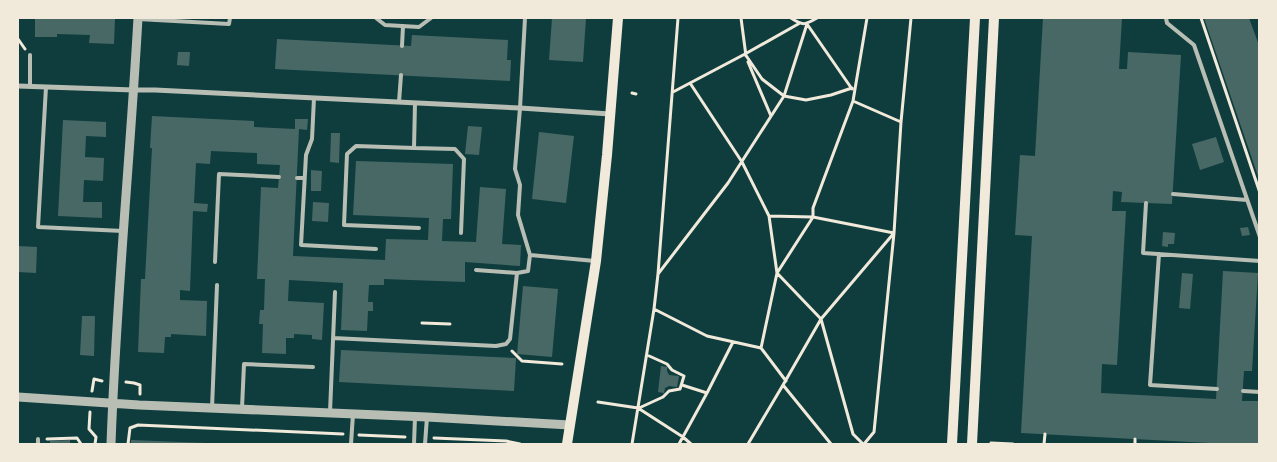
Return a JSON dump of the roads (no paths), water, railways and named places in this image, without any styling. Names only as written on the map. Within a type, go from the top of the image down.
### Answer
[{"type":"main road","points":[[567,444],[596,261],[611,114],[618,18]]},
{"type":"main road","points":[[952,444],[975,18]]},
{"type":"main road","points":[[972,444],[994,18]]},
{"type":"street","points":[[111,444],[138,18]]},
{"type":"street","points":[[18,86],[155,90],[611,114]]},
{"type":"street","points":[[18,397],[570,425]]},
{"type":"lane","points":[[138,18],[229,24],[230,18]]},
{"type":"lane","points":[[376,18],[386,25],[419,27],[431,18]]},
{"type":"lane","points":[[476,270],[516,273],[528,270],[530,254],[518,215],[520,185],[515,169],[525,18]]},
{"type":"lane","points":[[1166,18],[1167,23],[1194,45],[1260,236]]},
{"type":"lane","points":[[402,46],[403,26]]},
{"type":"lane","points":[[30,55],[30,86]]},
{"type":"lane","points":[[399,102],[401,76]]},
{"type":"lane","points":[[46,87],[38,227],[123,231]]},
{"type":"lane","points":[[314,98],[312,139],[306,155],[301,245],[376,249]]},
{"type":"lane","points":[[414,148],[415,103]]},
{"type":"lane","points":[[419,228],[344,225],[347,154],[356,146],[455,149],[464,159],[461,233]]},
{"type":"lane","points":[[215,262],[219,174],[279,177]]},
{"type":"lane","points":[[297,178],[304,178]]},
{"type":"lane","points":[[1173,194],[1247,200]]},
{"type":"lane","points":[[1146,203],[1143,253],[1260,261]]},
{"type":"lane","points":[[530,254],[596,261]]},
{"type":"lane","points":[[1158,254],[1150,385],[1217,389]]},
{"type":"lane","points":[[333,338],[496,346],[506,344],[510,339],[516,273]]},
{"type":"lane","points":[[212,408],[217,285]]},
{"type":"lane","points":[[330,413],[336,292]]},
{"type":"lane","points":[[242,409],[244,364],[313,368]]},
{"type":"lane","points":[[1243,391],[1260,392]]},
{"type":"lane","points":[[352,414],[352,444]]},
{"type":"lane","points":[[414,444],[415,416]]},
{"type":"lane","points":[[426,444],[427,417]]},
{"type":"lane","points":[[38,439],[38,444]]}]
